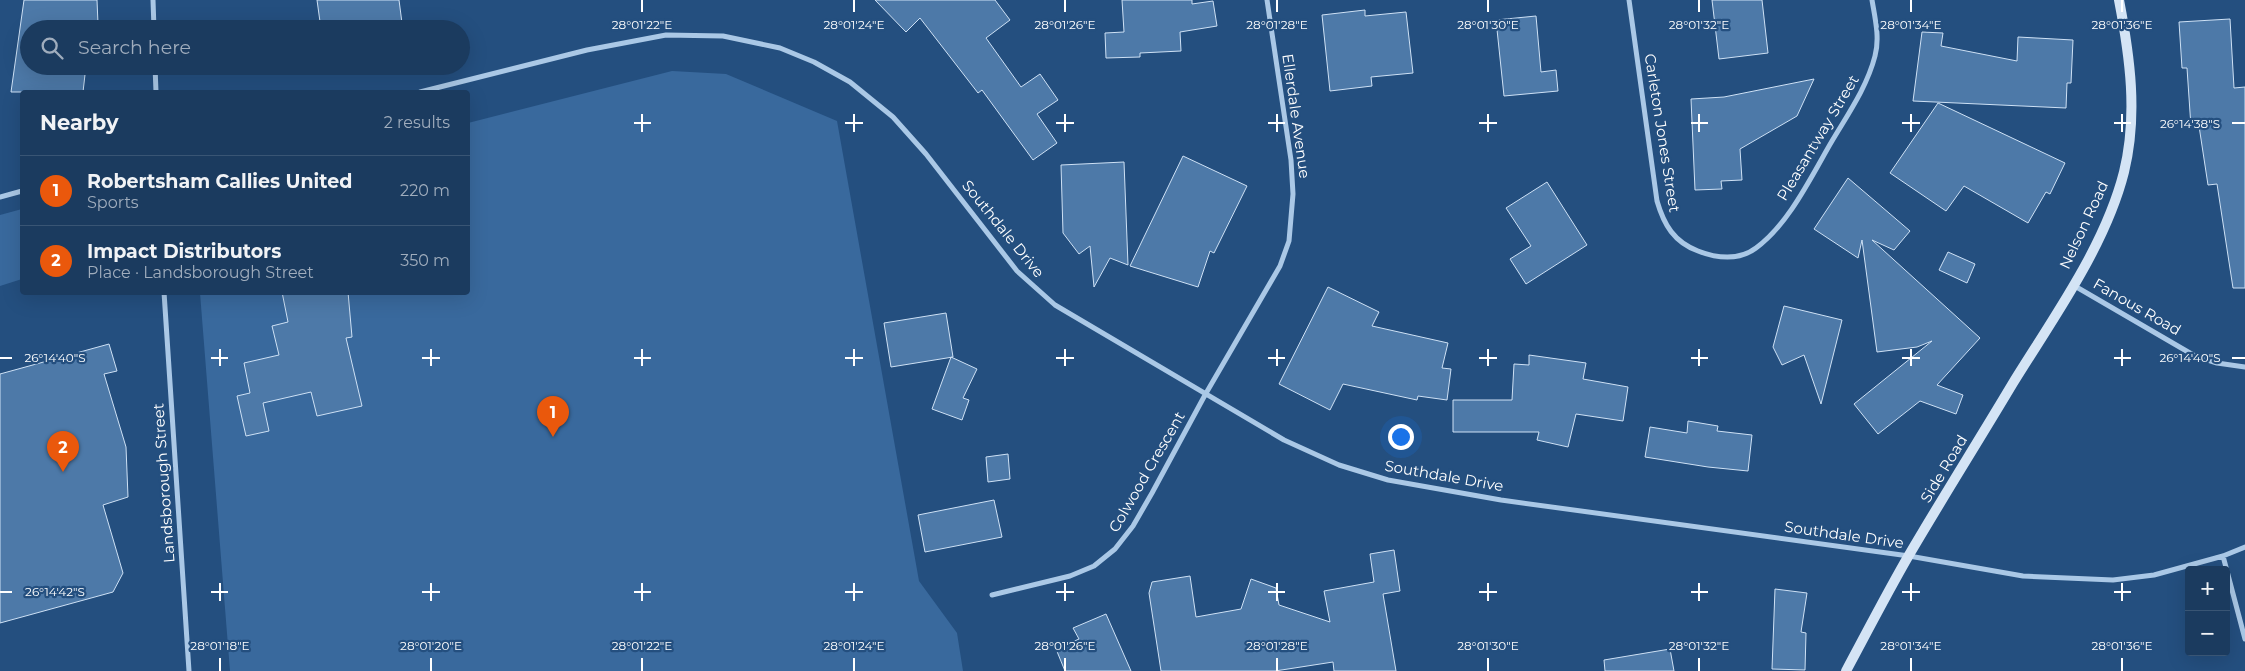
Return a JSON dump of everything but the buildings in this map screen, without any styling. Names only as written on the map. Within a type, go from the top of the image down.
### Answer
[{"type":"street","points":[[153,0],[154,20]]},
{"type":"street","name":"Ellerdale Avenue","points":[[1205,395],[1280,266],[1289,240],[1293,194],[1291,160],[1266,0]]},
{"type":"street","name":"Carleton Jones Street","points":[[1629,0],[1657,201],[1664,222],[1673,236],[1691,248],[1710,256],[1728,257]]},
{"type":"street","name":"Pleasantway Street","points":[[1728,257],[1744,254],[1756,248],[1796,202],[1865,85],[1875,54],[1877,40],[1872,0]]},
{"type":"street","name":"Nelson Road","points":[[2073,285],[2112,205],[2128,150],[2132,92],[2129,59],[2119,0]]},
{"type":"street","name":"Southdale Drive","points":[[428,90],[587,50],[666,36],[723,36],[780,48],[850,82],[893,117],[926,154],[1016,271],[1039,293],[1205,395],[1311,453],[1362,474],[1511,501],[1908,556],[2023,576],[2113,580],[2154,575],[2223,556],[2245,547]]},
{"type":"street","points":[[155,75],[156,90]]},
{"type":"street","points":[[0,197],[20,192]]},
{"type":"street","name":"Fanous Road","points":[[2073,285],[2196,356],[2217,363],[2245,367]]},
{"type":"street","name":"Side Road","points":[[1846,671],[1908,556],[2073,285]]},
{"type":"street","name":"Landsborough Street","points":[[164,295],[189,671]]},
{"type":"street","name":"Colwood Crescent","points":[[992,595],[1070,576],[1094,566],[1110,554],[1138,518],[1205,395]]},
{"type":"street","points":[[2223,556],[2245,639]]},
{"type":"shaded area","points":[[672,71],[726,74],[837,121],[919,581],[957,633],[963,671],[230,671],[200,295],[470,295],[470,122]]},
{"type":"shaded area","points":[[20,210],[20,280],[0,286],[0,215]]},
{"type":"place","name":"Robertsham Callies United","points":[[553,437]]},
{"type":"place","name":"Impact Distributors","points":[[63,472]]}]
